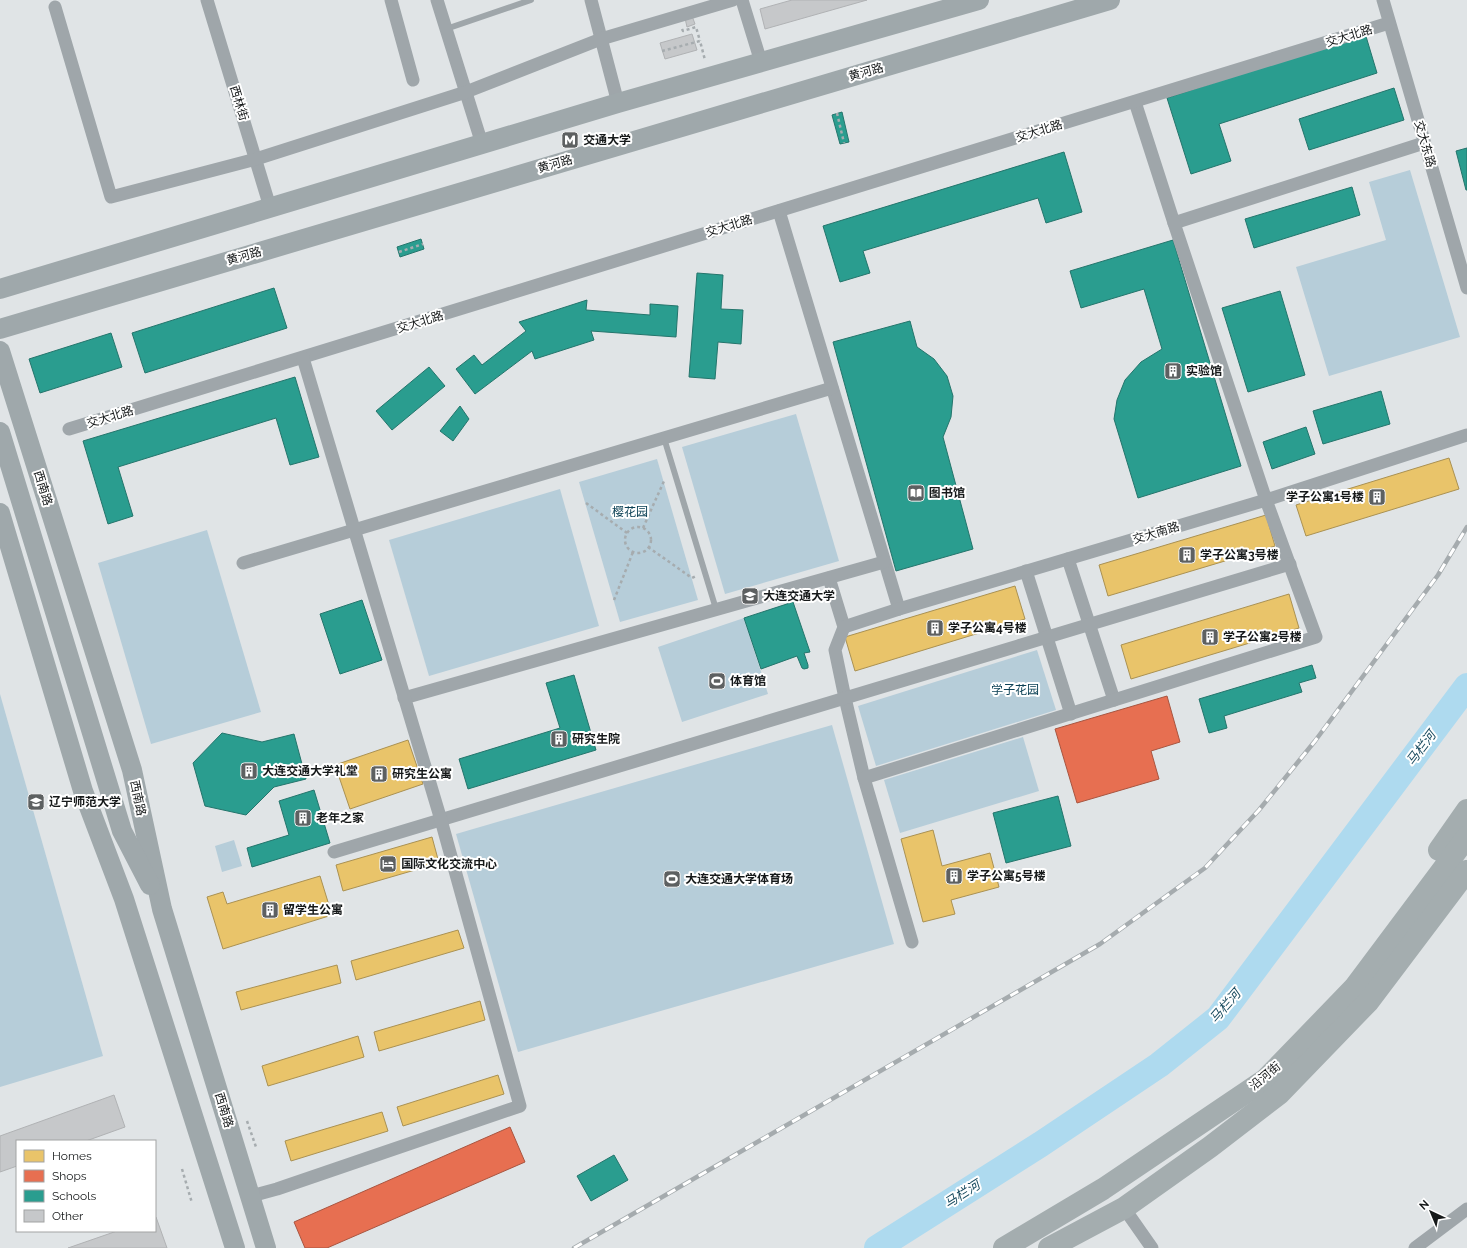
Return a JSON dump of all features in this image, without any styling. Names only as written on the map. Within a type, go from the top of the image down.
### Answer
[{"type":"highway","points":[[1266,1079],[1359,959],[1431,862],[1467,810]]},
{"type":"highway","name":"沿河街","points":[[1004,1248],[1102,1189],[1266,1079],[1354,988],[1467,837]]},
{"type":"highway","name":"沿河街","points":[[1049,1248],[1124,1208],[1279,1094],[1369,1001],[1467,871]]},
{"type":"highway","points":[[1384,981],[1431,929],[1467,883]]},
{"type":"main road","points":[[0,289],[618,103],[761,62],[935,6],[979,0]]},
{"type":"main road","name":"黄河路","points":[[0,329],[1110,0]]},
{"type":"main road","name":"西南路","points":[[0,351],[132,770],[162,909],[266,1248]]},
{"type":"main road","name":"西南路","points":[[0,432],[122,831]]},
{"type":"main road","points":[[0,513],[83,791],[129,916],[235,1248]]},
{"type":"main road","points":[[122,831],[162,909]]},
{"type":"main road","points":[[122,831],[129,916]]},
{"type":"street","name":"西林街","points":[[207,0],[270,207]]},
{"type":"street","points":[[391,0],[413,80]]},
{"type":"street","points":[[437,0],[482,144]]},
{"type":"street","points":[[591,0],[618,103]]},
{"type":"street","points":[[55,7],[111,197],[256,158],[466,92],[601,39],[733,0]]},
{"type":"street","points":[[742,0],[761,62]]},
{"type":"street","name":"交大东路","points":[[1383,0],[1467,288]]},
{"type":"street","name":"交大北路","points":[[69,429],[1389,23]]},
{"type":"street","points":[[864,778],[1316,637],[1266,500],[1135,102]]},
{"type":"street","points":[[1174,223],[1424,143]]},
{"type":"street","points":[[779,211],[899,609]]},
{"type":"street","points":[[251,1196],[520,1106],[441,820],[303,358]]},
{"type":"street","points":[[243,563],[832,388]]},
{"type":"street","name":"交大南路","points":[[844,627],[899,609],[1266,500],[1467,435]]},
{"type":"street","points":[[1068,559],[1114,700]]},
{"type":"street","points":[[404,698],[884,562]]},
{"type":"street","points":[[334,852],[1290,564]]},
{"type":"street","points":[[1026,572],[1048,637],[1071,714]]},
{"type":"street","points":[[829,578],[844,627],[835,650],[845,698],[864,778],[912,942]]},
{"type":"street","points":[[1124,1208],[1152,1248]]},
{"type":"street","points":[[1415,1248],[1467,1209]]},
{"type":"lane","points":[[446,29],[531,0]]},
{"type":"lane","points":[[664,438],[716,609]]},
{"type":"path","points":[[681,24],[683,31],[696,27],[700,41]]},
{"type":"path","points":[[662,51],[694,42]]},
{"type":"path","points":[[837,113],[844,143]]},
{"type":"path","points":[[399,252],[423,244]]},
{"type":"path","points":[[643,528],[664,481]]},
{"type":"path","points":[[586,503],[627,533]]},
{"type":"path","points":[[633,528],[643,528],[650,536],[650,544],[648,548],[641,552],[633,552],[628,548],[626,542],[627,533],[633,528]]},
{"type":"path","points":[[648,548],[692,578]]},
{"type":"path","points":[[614,600],[633,552]]},
{"type":"path","points":[[245,1118],[256,1147]]},
{"type":"path","points":[[182,1169],[192,1203]]},
{"type":"green space","points":[[1410,170],[1460,337],[1329,376],[1296,267],[1386,240],[1369,182]]},
{"type":"green space","points":[[796,414],[839,561],[725,594],[682,447]]},
{"type":"green space","name":"樱花园","points":[[657,459],[698,600],[620,622],[579,482]]},
{"type":"green space","points":[[560,489],[599,626],[429,676],[389,540]]},
{"type":"green space","points":[[207,530],[261,712],[151,744],[98,563]]},
{"type":"green space","name":"体育馆","points":[[744,618],[768,694],[682,722],[658,647]]},
{"type":"green space","name":"学子花园","points":[[1037,650],[1056,710],[876,766],[858,706]]},
{"type":"green space","points":[[0,694],[103,1056],[0,1087]]},
{"type":"green space","name":"大连交通大学体育场","points":[[832,725],[894,944],[518,1052],[456,834]]},
{"type":"green space","points":[[1023,737],[1039,791],[900,833],[884,780]]},
{"type":"green space","points":[[234,840],[242,866],[222,872],[215,846]]},
{"type":"building: Homes","name":"学子公寓1号楼","points":[[1449,458],[1459,489],[1306,536],[1296,505]]},
{"type":"building: Homes","name":"学子公寓3号楼","points":[[1266,515],[1275,546],[1108,596],[1099,565]]},
{"type":"building: Homes","name":"学子公寓4号楼","points":[[1015,586],[1025,619],[855,671],[845,637]]},
{"type":"building: Homes","name":"学子公寓2号楼","points":[[1289,594],[1299,628],[1131,679],[1121,645]]},
{"type":"building: Homes","name":"研究生公寓","points":[[408,740],[423,784],[350,809],[335,765]]},
{"type":"building: Homes","name":"学子公寓5号楼","points":[[933,830],[942,866],[990,853],[999,887],[951,900],[955,914],[923,922],[901,839]]},
{"type":"building: Homes","name":"国际文化交流中心","points":[[432,837],[439,863],[343,891],[336,865]]},
{"type":"building: Homes","name":"留学生公寓","points":[[320,876],[332,915],[223,949],[207,897],[223,892],[227,904]]},
{"type":"building: Homes","points":[[458,930],[464,948],[356,980],[351,961]]},
{"type":"building: Homes","points":[[337,965],[341,983],[241,1010],[236,992]]},
{"type":"building: Homes","points":[[480,1001],[485,1020],[379,1051],[374,1032]]},
{"type":"building: Homes","points":[[358,1036],[364,1057],[268,1086],[262,1066]]},
{"type":"building: Homes","points":[[498,1075],[504,1094],[403,1126],[397,1107]]},
{"type":"building: Homes","points":[[382,1112],[388,1131],[291,1161],[285,1141]]},
{"type":"building: Shops","points":[[1167,696],[1180,742],[1151,751],[1159,779],[1077,803],[1055,729]]},
{"type":"building: Shops","points":[[510,1127],[525,1162],[327,1248],[305,1248],[294,1222]]},
{"type":"building: Schools","points":[[1365,33],[1377,73],[1219,124],[1231,161],[1191,174],[1167,98]]},
{"type":"building: Schools","points":[[1394,88],[1404,120],[1309,150],[1299,119]]},
{"type":"building: Schools","points":[[842,112],[849,142],[840,144],[832,115]]},
{"type":"building: Schools","points":[[1467,148],[1467,190],[1466,190],[1456,151]]},
{"type":"building: Schools","points":[[1064,152],[1082,212],[1046,223],[1038,198],[863,251],[870,273],[840,282],[823,226]]},
{"type":"building: Schools","points":[[1352,187],[1360,215],[1254,248],[1245,219]]},
{"type":"building: Schools","points":[[421,239],[424,249],[400,257],[397,247]]},
{"type":"building: Schools","name":"实验馆","points":[[1173,240],[1241,466],[1138,498],[1114,419],[1117,400],[1125,380],[1141,362],[1162,349],[1144,289],[1081,308],[1070,271]]},
{"type":"building: Schools","points":[[697,273],[723,275],[721,309],[743,310],[741,344],[718,342],[715,379],[689,377]]},
{"type":"building: Schools","points":[[274,288],[287,328],[145,373],[132,333]]},
{"type":"building: Schools","points":[[1280,291],[1305,375],[1248,392],[1222,308]]},
{"type":"building: Schools","points":[[587,300],[586,310],[650,315],[650,304],[678,306],[676,337],[591,331],[594,340],[535,359],[532,351],[475,394],[456,369],[474,355],[482,365],[526,331],[519,322]]},
{"type":"building: Schools","name":"图书馆","points":[[910,321],[917,347],[934,359],[947,376],[953,396],[951,417],[943,437],[973,549],[896,571],[833,342]]},
{"type":"building: Schools","points":[[111,333],[122,367],[40,393],[29,359]]},
{"type":"building: Schools","points":[[429,367],[445,386],[392,430],[376,411]]},
{"type":"building: Schools","points":[[295,377],[319,457],[290,465],[276,418],[118,467],[133,516],[108,524],[83,441]]},
{"type":"building: Schools","points":[[1381,391],[1390,424],[1323,444],[1313,411]]},
{"type":"building: Schools","points":[[460,406],[469,419],[453,441],[440,431]]},
{"type":"building: Schools","points":[[1306,427],[1315,454],[1272,469],[1263,442]]},
{"type":"building: Schools","points":[[362,600],[382,660],[340,674],[320,614]]},
{"type":"building: Schools","points":[[793,602],[810,652],[804,653],[808,668],[802,668],[797,656],[761,669],[744,618]]},
{"type":"building: Schools","points":[[1312,665],[1316,678],[1299,683],[1302,692],[1224,716],[1227,728],[1209,733],[1199,699]]},
{"type":"building: Schools","name":"研究生院","points":[[574,675],[596,750],[468,789],[459,759],[560,728],[546,683]]},
{"type":"building: Schools","name":"大连交通大学礼堂","points":[[222,733],[262,742],[294,734],[306,779],[274,787],[246,815],[205,806],[193,763]]},
{"type":"building: Schools","name":"老年之家","points":[[314,790],[330,843],[252,867],[247,848],[289,835],[279,801]]},
{"type":"building: Schools","points":[[1058,796],[1071,846],[1006,863],[993,813]]},
{"type":"building: Schools","points":[[614,1155],[628,1180],[591,1201],[577,1176]]},
{"type":"building: Other","points":[[792,0],[867,0],[765,29],[760,9]]},
{"type":"building: Other","points":[[692,16],[695,24],[687,27],[685,18]]},
{"type":"building: Other","points":[[692,34],[697,50],[665,59],[660,43]]},
{"type":"building: Other","points":[[114,1095],[125,1127],[89,1140],[16,1140],[16,1166],[0,1172],[0,1136]]},
{"type":"building: Other","points":[[156,1217],[167,1248],[68,1248],[114,1232],[156,1232]]},
{"type":"waterway","name":"马栏河","points":[[877,1248],[1041,1144],[1159,1065],[1218,1018],[1467,686]]},
{"type":"railway","points":[[574,1248],[1100,944],[1205,868],[1259,810],[1315,741],[1438,575],[1467,527]]},
{"type":"place","name":"交通大学","points":[[570,140]]},
{"type":"place","name":"实验馆","points":[[1173,371]]},
{"type":"place","name":"图书馆","points":[[916,493]]},
{"type":"place","name":"学子公寓1号楼","points":[[1377,497]]},
{"type":"place","name":"学子公寓3号楼","points":[[1187,555]]},
{"type":"place","name":"大连交通大学","points":[[750,596]]},
{"type":"place","name":"学子公寓4号楼","points":[[935,628]]},
{"type":"place","name":"学子公寓2号楼","points":[[1210,637]]},
{"type":"place","name":"体育馆","points":[[717,681]]},
{"type":"place","name":"研究生院","points":[[559,739]]},
{"type":"place","name":"大连交通大学礼堂","points":[[249,771]]},
{"type":"place","name":"研究生公寓","points":[[379,774]]},
{"type":"place","name":"辽宁师范大学","points":[[36,802]]},
{"type":"place","name":"老年之家","points":[[303,818]]},
{"type":"place","name":"国际文化交流中心","points":[[388,864]]},
{"type":"place","name":"学子公寓5号楼","points":[[954,876]]},
{"type":"place","name":"大连交通大学体育场","points":[[672,879]]},
{"type":"place","name":"留学生公寓","points":[[270,910]]}]
